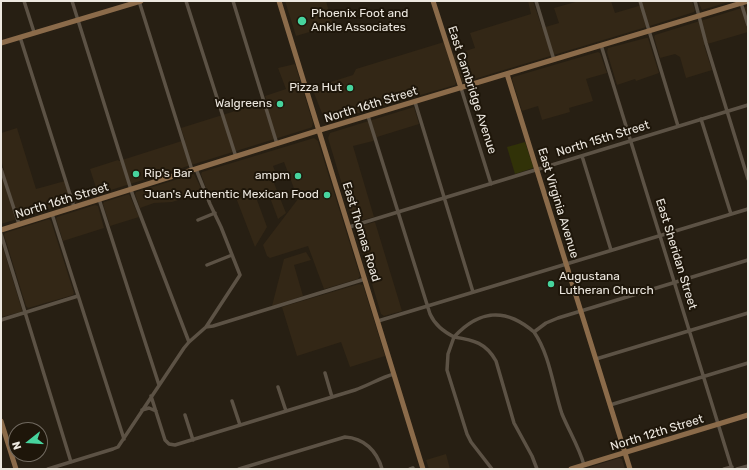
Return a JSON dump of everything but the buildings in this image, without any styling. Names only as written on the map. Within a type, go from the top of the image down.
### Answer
[{"type":"main road","points":[[1,43],[140,1]]},
{"type":"main road","name":"East Thomas Road","points":[[279,1],[320,130],[423,469]]},
{"type":"main road","name":"East Cambridge Avenue","points":[[433,1],[461,88]]},
{"type":"main road","name":"North 16th Street","points":[[1,230],[236,158],[320,130],[748,1]]},
{"type":"main road","name":"East Virginia Avenue","points":[[507,74],[630,469]]},
{"type":"main road","name":"North 12th Street","points":[[571,469],[748,415]]},
{"type":"main road","points":[[1,422],[3,435],[16,469]]},
{"type":"main road","name":"East Virginia Avenue","points":[[624,453],[627,469]]},
{"type":"street","points":[[24,1],[34,32]]},
{"type":"street","points":[[72,1],[131,190],[189,342]]},
{"type":"street","points":[[48,469],[116,448],[124,439],[151,396],[189,342],[206,327],[240,275],[215,213],[194,170],[140,1]]},
{"type":"street","points":[[186,1],[236,158]]},
{"type":"street","points":[[233,1],[277,144]]},
{"type":"street","points":[[536,1],[554,60]]},
{"type":"street","points":[[640,1],[678,126]]},
{"type":"street","points":[[695,1],[706,43],[748,179]]},
{"type":"street","points":[[741,3],[748,25]]},
{"type":"street","points":[[20,37],[74,207]]},
{"type":"street","name":"East Sheridan Street","points":[[601,45],[732,468]]},
{"type":"street","name":"East Cambridge Avenue","points":[[461,88],[491,184]]},
{"type":"street","points":[[415,102],[473,292]]},
{"type":"street","name":"North 15th Street","points":[[349,227],[748,105]]},
{"type":"street","points":[[368,116],[433,321],[444,331],[454,337],[476,341],[492,353],[514,423],[532,456],[537,469]]},
{"type":"street","points":[[701,119],[730,214]]},
{"type":"street","points":[[582,156],[611,250]]},
{"type":"street","points":[[1,169],[19,224]]},
{"type":"street","points":[[99,199],[159,385]]},
{"type":"street","points":[[378,321],[748,208]]},
{"type":"street","points":[[198,220],[215,213]]},
{"type":"street","points":[[52,214],[124,439]]},
{"type":"street","points":[[1,234],[71,462]]},
{"type":"street","points":[[207,265],[232,255]]},
{"type":"street","points":[[534,332],[552,320],[748,260]]},
{"type":"street","points":[[206,327],[365,279]]},
{"type":"street","points":[[1,320],[78,296]]},
{"type":"street","points":[[596,359],[748,313]]},
{"type":"street","points":[[492,469],[469,438],[448,375],[447,365],[448,354],[454,337],[475,319],[496,314],[517,320],[534,332],[544,351],[562,414],[580,452],[584,465]]},
{"type":"street","points":[[610,405],[748,363]]},
{"type":"street","points":[[325,373],[332,397]]},
{"type":"street","points":[[151,396],[165,440],[172,445],[240,426],[332,397],[369,385],[379,379],[394,374]]},
{"type":"street","points":[[278,387],[286,411]]},
{"type":"street","points":[[232,401],[240,426]]},
{"type":"street","points":[[142,410],[149,408],[156,411]]},
{"type":"street","points":[[185,415],[193,440]]},
{"type":"street","points":[[239,469],[345,437],[356,439],[368,445],[376,455],[382,469]]},
{"type":"street","points":[[737,469],[748,466]]},
{"type":"street","points":[[724,469],[732,468]]},
{"type":"shaded area","points":[[285,1],[326,1],[333,25],[296,36]]},
{"type":"shaded area","points":[[528,1],[533,1],[542,28],[559,23],[554,8],[579,1],[611,1],[615,13],[642,5],[641,1],[692,1],[695,10],[694,12],[653,25],[461,83],[452,55],[475,48],[470,33],[531,14]]},
{"type":"shaded area","points":[[698,1],[732,1],[702,10]]},
{"type":"shaded area","points":[[748,6],[748,32],[704,45],[712,70],[686,78],[680,57],[675,54],[660,58],[654,37],[655,35]]},
{"type":"shaded area","points":[[648,38],[659,73],[636,81],[635,79],[617,85],[607,52],[608,48]]},
{"type":"shaded area","points":[[444,42],[456,83],[455,85],[328,122],[325,121],[312,88],[353,75],[356,69]]},
{"type":"shaded area","points":[[598,52],[600,53],[607,73],[586,79],[593,101],[569,108],[570,112],[542,120],[538,106],[522,111],[512,79],[513,77]]},
{"type":"shaded area","points":[[295,64],[313,123],[312,127],[98,194],[90,169],[185,140],[181,128],[267,101],[265,96],[286,89],[278,68]]},
{"type":"shaded area","points":[[414,107],[419,124],[377,137],[373,141],[353,146],[374,217],[355,222],[353,221],[328,138],[330,133]]},
{"type":"shaded area","points":[[17,128],[36,189],[65,181],[71,202],[1,224],[1,171],[4,170],[1,160],[1,133]]},
{"type":"shaded area","points":[[314,138],[318,141],[360,276],[358,279],[324,289],[308,246],[270,258],[267,256],[263,245],[298,199],[284,162],[273,166],[275,171],[270,173],[286,213],[278,219],[269,195],[257,200],[267,227],[255,247],[233,190],[228,188],[208,194],[201,174],[202,172]]},
{"type":"shaded area","points":[[525,142],[533,168],[515,174],[507,147]]},
{"type":"shaded area","points":[[194,174],[203,192],[172,202],[154,203],[140,208],[135,194],[136,192]]},
{"type":"shaded area","points":[[129,194],[139,217],[110,226],[103,204],[104,202]]},
{"type":"shaded area","points":[[95,205],[98,206],[104,228],[63,241],[56,219],[57,217]]},
{"type":"shaded area","points":[[49,219],[51,221],[74,293],[73,295],[28,308],[26,306],[4,235],[5,233]]},
{"type":"shaded area","points":[[375,222],[402,311],[384,316],[381,314],[356,230],[358,227]]},
{"type":"shaded area","points":[[1,241],[22,310],[21,312],[1,317]]},
{"type":"shaded area","points":[[306,252],[311,260],[294,265],[303,296],[272,306],[284,259]]},
{"type":"shaded area","points":[[359,284],[363,285],[385,356],[350,367],[341,342],[297,356],[282,307]]},
{"type":"shaded area","points":[[446,454],[450,469],[429,469],[426,460]]},
{"type":"shaded area","points":[[619,458],[622,459],[625,469],[584,469]]},
{"type":"place","name":"Phoenix Foot and Ankle Associates","points":[[302,21]]},
{"type":"place","name":"Pizza Hut","points":[[350,88]]},
{"type":"place","name":"Walgreens","points":[[280,104]]},
{"type":"place","name":"Rip's Bar","points":[[136,174]]},
{"type":"place","name":"ampm","points":[[298,176]]},
{"type":"place","name":"Juan's Authentic Mexican Food","points":[[327,195]]},
{"type":"place","name":"Augustana Lutheran Church","points":[[551,284]]}]
